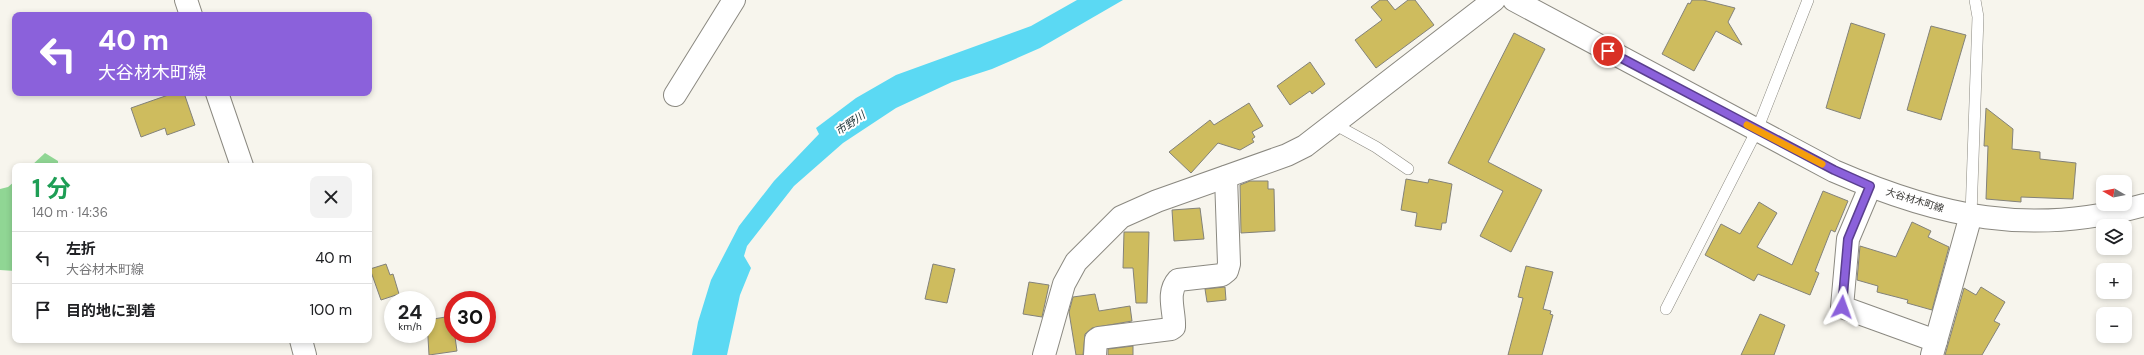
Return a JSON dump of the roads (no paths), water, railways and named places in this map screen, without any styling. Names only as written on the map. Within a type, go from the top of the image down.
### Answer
[{"type":"street","points":[[186,0],[190,12]]},
{"type":"street","points":[[675,95],[734,0]]},
{"type":"street","points":[[1044,355],[1064,284],[1076,262],[1120,217],[1157,201],[1287,155],[1305,146],[1494,0]]},
{"type":"street","name":"大谷材木町線","points":[[1514,0],[1834,170],[1870,186],[1927,205],[1971,215],[2009,221],[2053,222],[2115,213],[2144,205]]},
{"type":"street","points":[[218,96],[241,163]]},
{"type":"street","points":[[1095,355],[1094,346],[1096,340],[1099,338],[1171,329],[1174,327],[1172,293],[1173,285],[1178,280],[1222,275],[1228,271],[1226,177]]},
{"type":"street","points":[[1870,186],[1848,239],[1842,307],[1934,348],[1971,215]]},
{"type":"street","points":[[301,343],[305,355]]},
{"type":"lane","points":[[1666,309],[1757,130],[1808,0]]},
{"type":"lane","points":[[1971,215],[1978,17],[1975,0]]},
{"type":"lane","points":[[1334,124],[1376,147],[1408,169]]},
{"type":"water","name":"市野川","points":[[1077,0],[1123,0],[1040,48],[992,69],[952,82],[896,108],[843,143],[794,186],[747,246],[744,256],[751,268],[740,295],[727,355],[692,355],[698,322],[711,280],[739,226],[774,181],[819,134],[816,128],[856,98],[896,75],[1031,26]]}]
